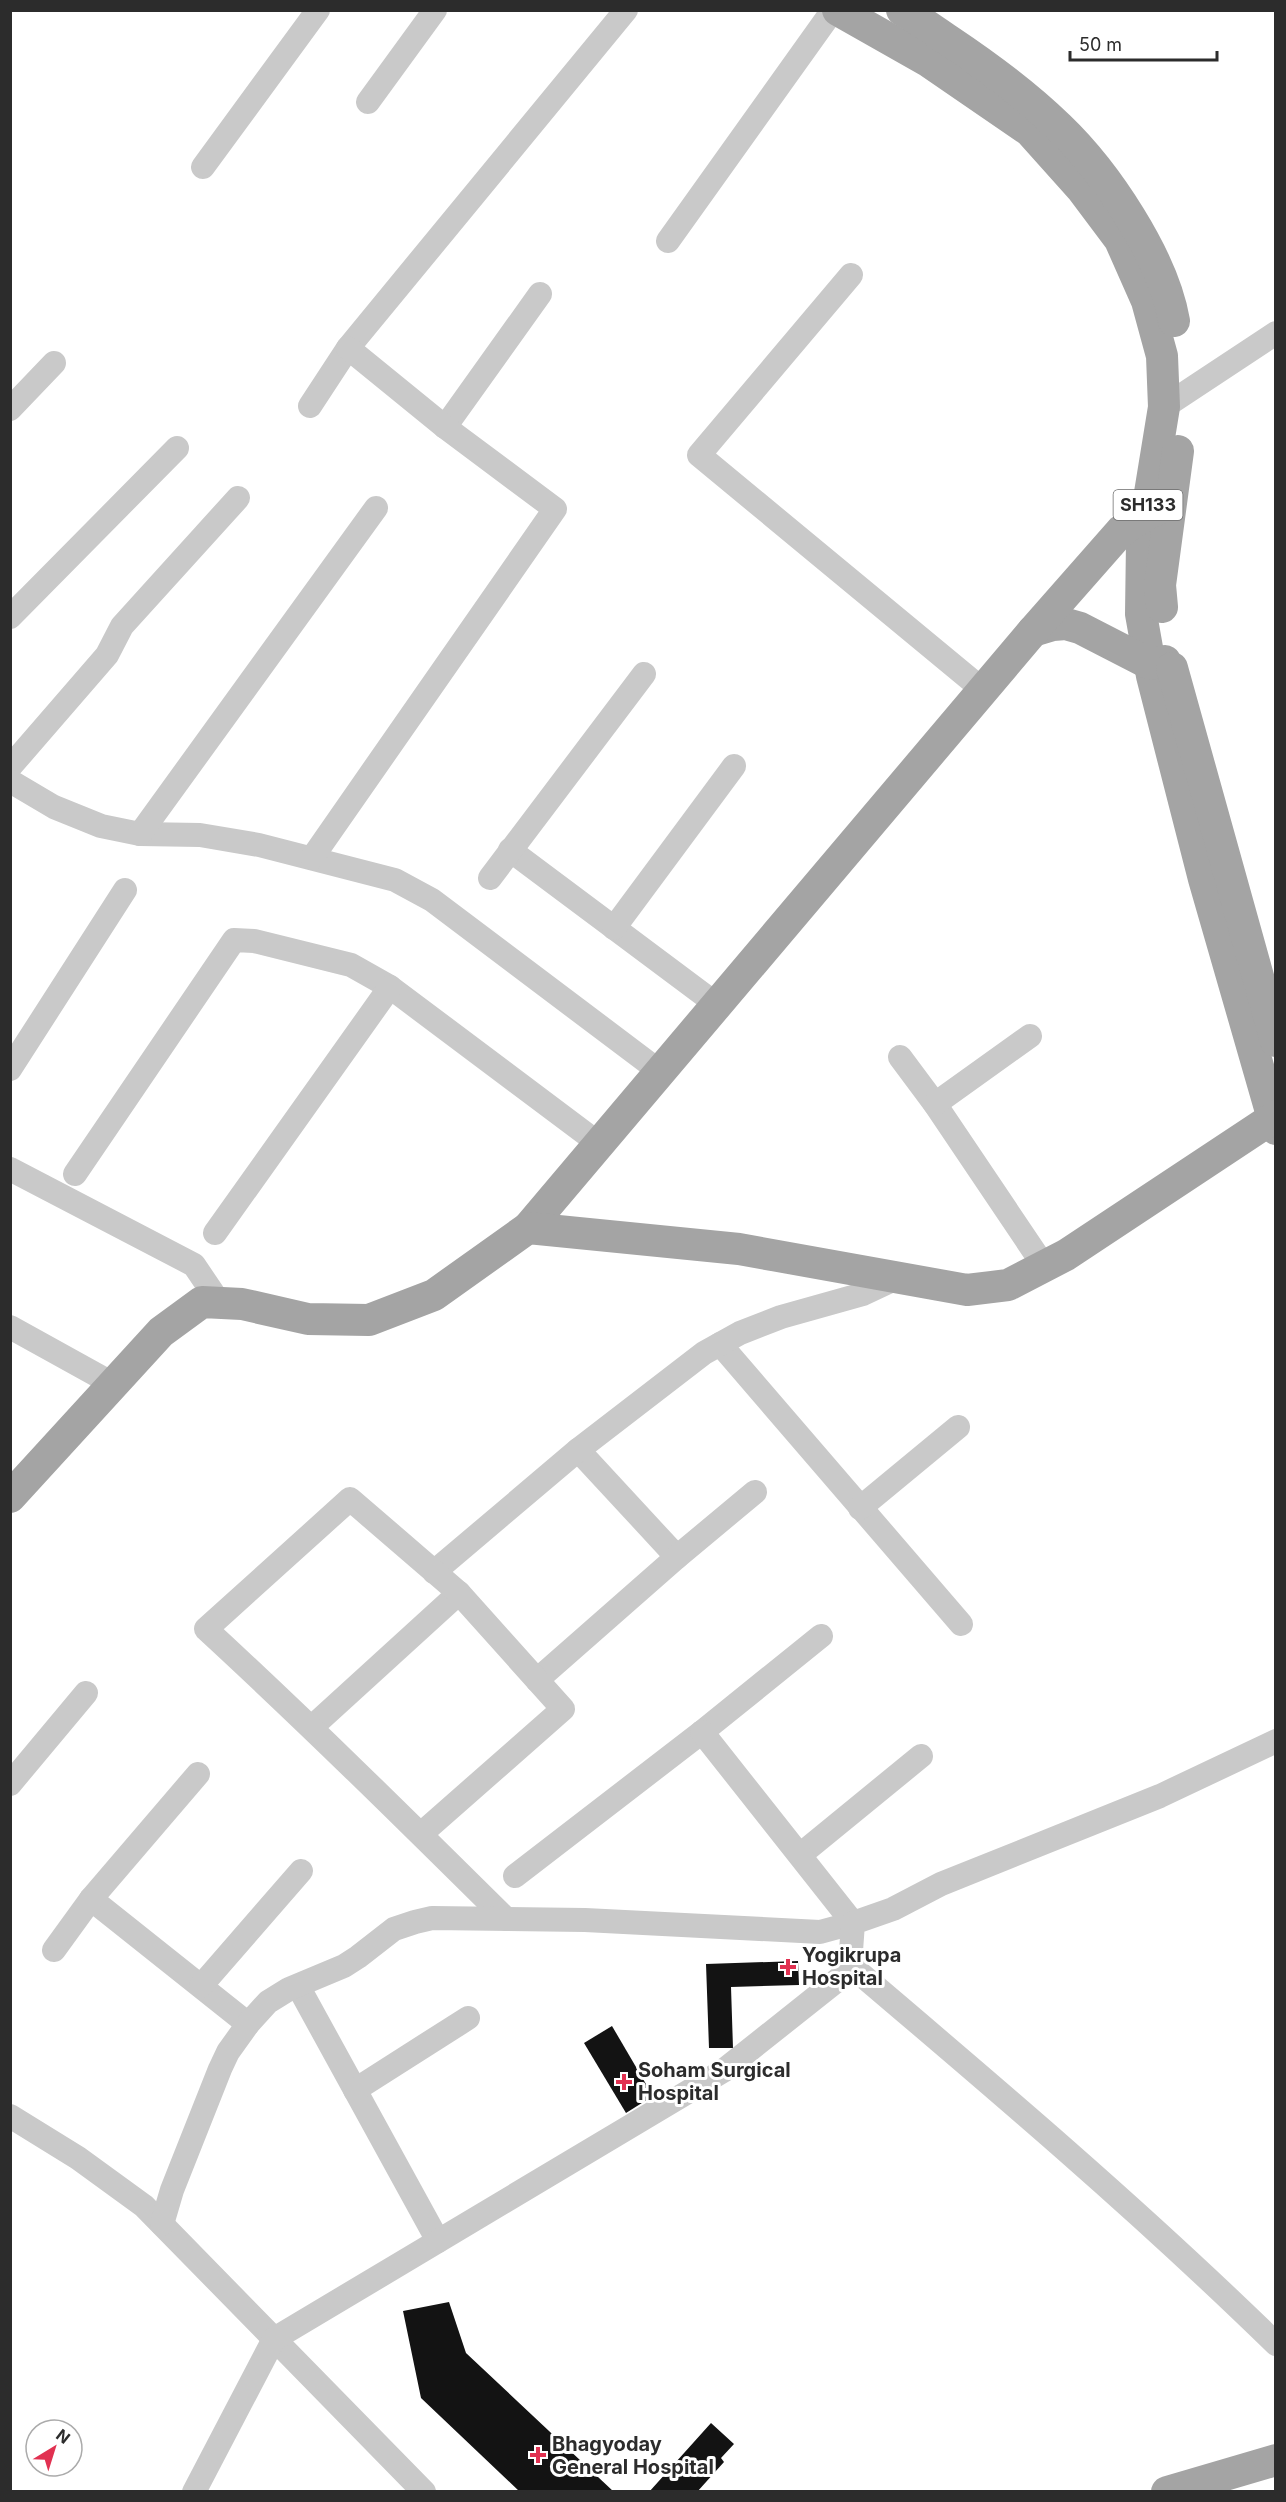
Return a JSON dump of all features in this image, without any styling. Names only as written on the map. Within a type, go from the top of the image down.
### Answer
[{"type":"main road","name":"SH133","points":[[838,10],[928,61],[1030,131],[1084,173],[1120,240],[1147,301],[1174,400],[1159,509],[1140,582],[1141,614],[1160,662],[1204,879],[1274,1121]]},
{"type":"main road","points":[[902,10],[966,52],[1060,128],[1084,173]]},
{"type":"main road","points":[[10,1497],[161,1332],[202,1302],[242,1304],[308,1318],[369,1320],[434,1295],[528,1228],[1033,631],[1121,531],[1159,509]]},
{"type":"main road","points":[[1033,631],[1066,624],[1160,662],[1275,1041]]},
{"type":"main road","points":[[528,1228],[739,1249],[967,1290],[1008,1285],[1066,1255],[1274,1121]]},
{"type":"main road","points":[[1167,2492],[1275,2460]]},
{"type":"main road","points":[[1234,2492],[1275,2478]]},
{"type":"street","points":[[203,167],[318,10]]},
{"type":"street","points":[[368,102],[435,10]]},
{"type":"street","points":[[310,406],[348,348],[626,10]]},
{"type":"street","points":[[668,241],[833,10]]},
{"type":"street","points":[[851,275],[699,455],[983,690]]},
{"type":"street","points":[[445,427],[540,294]]},
{"type":"street","points":[[1174,400],[1275,333]]},
{"type":"street","points":[[312,858],[555,509],[445,427],[348,348]]},
{"type":"street","points":[[10,410],[54,363]]},
{"type":"street","points":[[10,617],[177,448]]},
{"type":"street","points":[[10,767],[107,655],[122,626],[238,498]]},
{"type":"street","points":[[140,834],[376,508]]},
{"type":"street","points":[[490,878],[644,674]]},
{"type":"street","points":[[614,928],[734,766]]},
{"type":"street","points":[[10,781],[40,800],[101,826],[140,834],[212,836],[312,858],[395,880],[432,900],[659,1071]]},
{"type":"street","points":[[510,850],[716,1004]]},
{"type":"street","points":[[10,1069],[125,890]]},
{"type":"street","points":[[75,1174],[234,940],[254,940],[351,965],[390,987],[598,1143]]},
{"type":"street","points":[[215,1233],[390,987]]},
{"type":"street","points":[[935,1104],[1030,1036]]},
{"type":"street","points":[[900,1057],[935,1104],[1044,1266]]},
{"type":"street","points":[[10,1169],[194,1265],[219,1302]]},
{"type":"street","points":[[434,1572],[578,1450],[684,1366],[720,1344],[781,1317],[863,1294],[897,1278]]},
{"type":"street","points":[[10,1327],[114,1384]]},
{"type":"street","points":[[720,1344],[961,1624]]},
{"type":"street","points":[[860,1508],[958,1426]]},
{"type":"street","points":[[578,1450],[677,1557]]},
{"type":"street","points":[[537,1680],[755,1492]]},
{"type":"street","points":[[421,1834],[563,1709],[459,1593],[350,1499],[206,1629],[312,1727],[506,1919]]},
{"type":"street","points":[[312,1727],[459,1593]]},
{"type":"street","points":[[515,1876],[702,1732],[821,1636]]},
{"type":"street","points":[[10,1784],[86,1693]]},
{"type":"street","points":[[194,2492],[274,2339],[723,2071],[845,1974],[850,1965],[854,1923],[702,1732]]},
{"type":"street","points":[[162,2224],[172,2190],[220,2069],[228,2052],[248,2024],[268,2002],[289,1989],[358,1958],[394,1929],[432,1918],[585,1920],[820,1932],[893,1909],[941,1884],[1161,1796],[1275,1741]]},
{"type":"street","points":[[800,1855],[921,1756]]},
{"type":"street","points":[[54,1950],[91,1899],[198,1774]]},
{"type":"street","points":[[201,1986],[301,1870]]},
{"type":"street","points":[[91,1899],[248,2024]]},
{"type":"street","points":[[850,1965],[1036,2123],[1205,2274],[1275,2344]]},
{"type":"street","points":[[298,1986],[438,2241]]},
{"type":"street","points":[[355,2090],[468,2018]]},
{"type":"street","points":[[10,2116],[78,2158],[144,2206],[424,2492]]},
{"type":"building","points":[[798,1961],[799,1985],[731,1987],[733,2048],[709,2048],[706,1964]]},
{"type":"building","points":[[612,2026],[653,2096],[626,2113],[584,2043]]},
{"type":"building","points":[[449,2302],[466,2353],[614,2492],[520,2492],[421,2398],[403,2311]]},
{"type":"building","points":[[711,2423],[734,2444],[721,2458],[724,2462],[697,2492],[649,2492]]},
{"type":"place","name":"Yogikrupa Hospital","points":[[788,1967]]},
{"type":"place","name":"Soham Surgical Hospital","points":[[624,2082]]},
{"type":"place","name":"Bhagyoday General Hospital","points":[[538,2455]]}]
